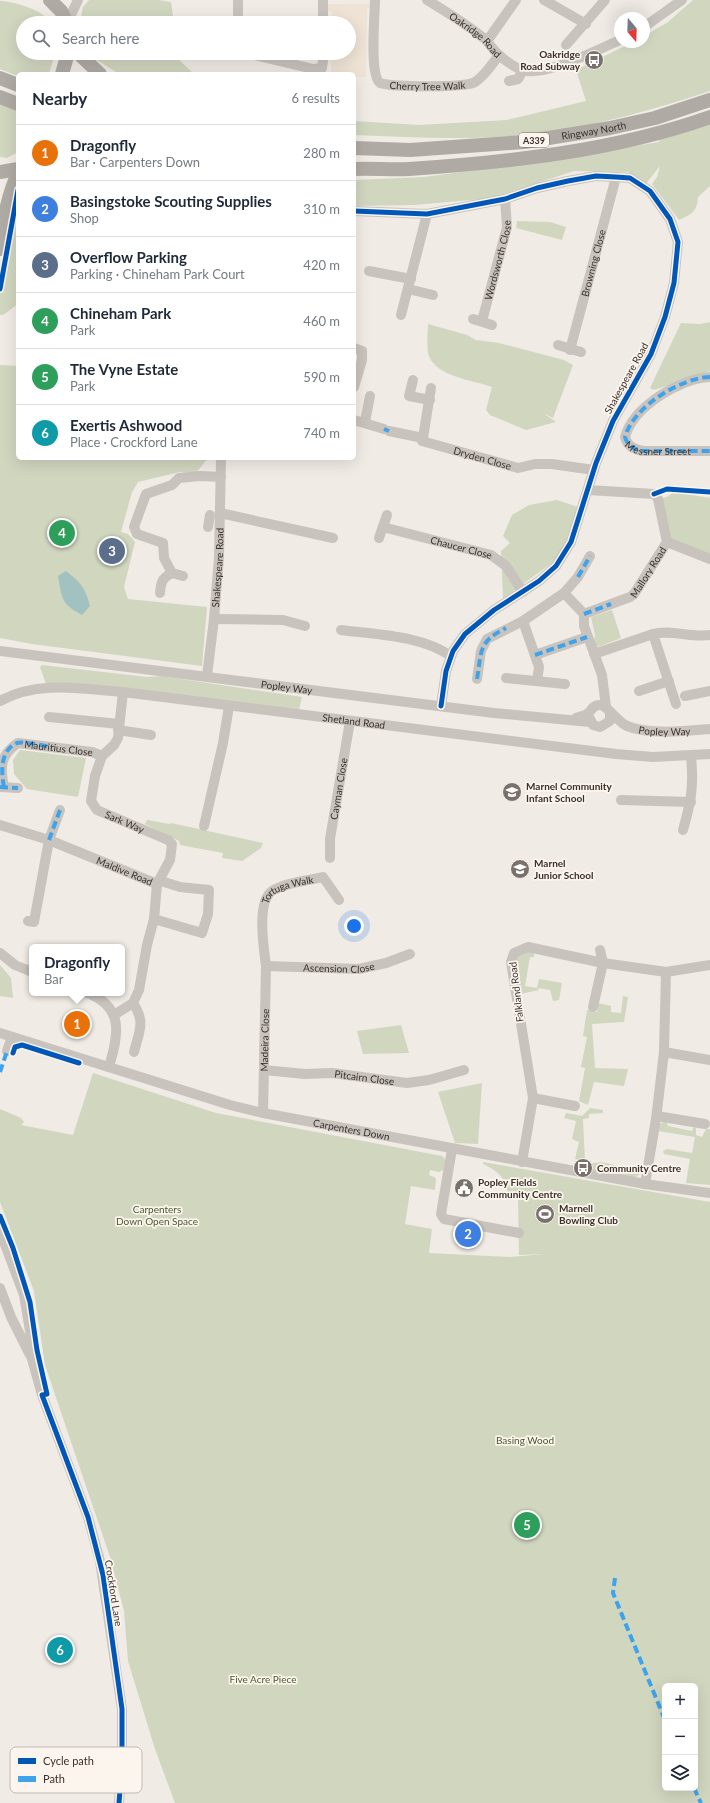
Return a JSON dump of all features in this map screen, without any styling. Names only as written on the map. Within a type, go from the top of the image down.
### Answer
[{"type":"highway","points":[[50,0],[61,11],[64,16]]},
{"type":"highway","points":[[63,72],[66,60]]},
{"type":"highway","points":[[85,60],[98,72]]},
{"type":"highway","points":[[0,78],[16,84]]},
{"type":"highway","points":[[0,97],[16,103]]},
{"type":"highway","name":"Ringway North","points":[[356,148],[410,150],[524,142],[610,128],[655,118],[710,100]]},
{"type":"highway","name":"Ringway North","points":[[356,169],[407,169],[579,151],[649,135],[710,117]]},
{"type":"highway","points":[[0,172],[16,169]]},
{"type":"highway","points":[[0,249],[5,212],[10,192],[16,178]]},
{"type":"street","points":[[70,16],[78,0]]},
{"type":"street","points":[[238,0],[238,16]]},
{"type":"street","points":[[323,0],[323,16]]},
{"type":"street","name":"Cherry Tree Walk","points":[[375,0],[374,66],[376,78],[380,83],[426,87],[473,84],[482,77],[499,55]]},
{"type":"street","points":[[487,41],[516,0]]},
{"type":"street","points":[[544,0],[586,24]]},
{"type":"street","points":[[566,45],[606,0]]},
{"type":"street","points":[[650,23],[682,0]]},
{"type":"street","name":"Oakridge Road","points":[[430,1],[487,41],[499,55],[523,70]]},
{"type":"street","points":[[509,81],[518,80],[523,70],[535,71],[547,69],[578,59],[614,43]]},
{"type":"street","points":[[277,60],[313,68],[322,68],[323,60]]},
{"type":"street","name":"Shakespeare Road","points":[[356,211],[427,214],[505,198],[537,188],[568,181],[596,176],[616,177],[630,178],[644,186],[660,204],[675,229],[678,250],[671,294],[665,317],[651,354],[613,420],[594,470],[573,537],[556,566],[540,581],[481,619],[465,634],[451,656],[446,671],[441,706]]},
{"type":"street","name":"Browning Close","points":[[570,350],[616,177]]},
{"type":"street","name":"Wordsworth Close","points":[[492,325],[477,320],[507,227],[505,198]]},
{"type":"street","points":[[401,315],[427,214]]},
{"type":"street","points":[[369,271],[410,284],[433,295]]},
{"type":"street","points":[[558,345],[570,350],[581,352]]},
{"type":"street","points":[[356,349],[362,351],[358,358],[356,372]]},
{"type":"street","name":"Messner Street","points":[[710,377],[671,388],[638,413],[629,426],[625,437],[634,450],[710,452]]},
{"type":"street","points":[[413,380],[409,396],[430,400]]},
{"type":"street","points":[[356,420],[386,430],[423,438],[431,388]]},
{"type":"street","points":[[365,422],[370,396]]},
{"type":"street","name":"Dryden Close","points":[[423,438],[422,441],[518,468],[535,464],[552,464],[594,470]]},
{"type":"street","name":"Shakespeare Road","points":[[207,676],[214,619],[220,516],[221,460]]},
{"type":"street","points":[[160,593],[161,581],[178,574],[164,558],[163,543],[137,534],[134,531],[134,527],[146,494],[172,485],[179,478],[200,476],[221,477]]},
{"type":"street","name":"Mallory Road","points":[[584,614],[630,597],[634,594],[667,542],[658,499],[654,494],[588,490]]},
{"type":"street","points":[[209,520],[220,516],[333,539]]},
{"type":"street","points":[[379,538],[387,516]]},
{"type":"street","name":"Chaucer Close","points":[[383,527],[491,555],[506,566],[523,592]]},
{"type":"street","points":[[667,542],[710,559]]},
{"type":"street","points":[[477,679],[482,650],[487,639],[523,620],[564,593],[578,578],[590,556]]},
{"type":"street","points":[[564,593],[584,614],[584,626],[587,637],[602,675],[610,721],[607,724]]},
{"type":"street","points":[[214,619],[283,620],[305,626]]},
{"type":"street","points":[[523,620],[539,667],[538,681]]},
{"type":"street","points":[[341,630],[403,638],[428,644],[451,656]]},
{"type":"street","points":[[594,654],[653,634],[666,632],[685,636],[710,635]]},
{"type":"street","points":[[653,634],[676,704]]},
{"type":"street","points":[[535,655],[587,637]]},
{"type":"street","name":"Popley Way","points":[[0,650],[559,720],[573,719],[590,714],[600,705],[608,710],[620,722],[633,728],[653,731],[710,729]]},
{"type":"street","points":[[0,655],[12,656],[20,653]]},
{"type":"street","points":[[506,678],[565,684]]},
{"type":"street","points":[[640,692],[668,681]]},
{"type":"street","points":[[590,714],[603,686]]},
{"type":"street","name":"Shetland Road","points":[[0,701],[9,696],[30,689],[54,687],[123,692],[616,754],[652,757],[710,754]]},
{"type":"street","points":[[105,753],[118,738],[123,692]]},
{"type":"street","points":[[685,696],[706,692]]},
{"type":"street","points":[[205,826],[223,743],[229,706]]},
{"type":"street","name":"Popley Way","points":[[590,714],[596,727],[620,722]]},
{"type":"street","points":[[48,717],[119,727],[151,735]]},
{"type":"street","name":"Cayman Close","points":[[330,861],[330,839],[350,721]]},
{"type":"street","name":"Mauritius Close","points":[[18,788],[2,787],[1,773],[2,759],[10,748],[18,743],[105,753]]},
{"type":"street","name":"Sark Way","points":[[105,753],[95,776],[91,802],[96,810],[168,840],[172,844],[170,860],[159,882]]},
{"type":"street","points":[[683,830],[691,802],[691,756]]},
{"type":"street","points":[[621,800],[691,802]]},
{"type":"street","points":[[28,921],[34,922],[50,840],[60,810]]},
{"type":"street","name":"Maldive Road","points":[[0,825],[11,826],[159,882],[154,919],[147,945],[139,990],[133,1003]]},
{"type":"street","name":"Tortuga Walk","points":[[266,966],[263,944],[264,905],[271,892],[286,885],[323,877],[339,900]]},
{"type":"street","points":[[154,919],[202,933],[208,914],[209,890],[180,887],[159,882]]},
{"type":"street","name":"Falkland Road","points":[[522,1162],[533,1098],[511,967],[513,955],[519,949],[528,947],[603,963],[666,972],[710,965]]},
{"type":"street","points":[[593,1007],[603,963],[600,950]]},
{"type":"street","points":[[0,953],[15,965],[29,971]]},
{"type":"street","name":"Ascension Close","points":[[266,966],[359,969],[386,963],[410,955]]},
{"type":"street","name":"Madeira Close","points":[[263,1113],[266,966]]},
{"type":"street","points":[[646,1184],[664,1052],[666,972]]},
{"type":"street","points":[[93,996],[106,1004],[114,1015],[117,1024],[117,1035],[109,1067]]},
{"type":"street","points":[[114,1015],[133,1003],[141,1016],[141,1024],[133,1053]]},
{"type":"street","name":"Carpenters Down","points":[[0,1033],[263,1113],[522,1162],[646,1184],[710,1193]]},
{"type":"street","points":[[7,1051],[12,1037]]},
{"type":"street","points":[[664,1052],[710,1060]]},
{"type":"street","name":"Pitcairn Close","points":[[264,1070],[305,1074],[332,1072],[407,1083],[429,1080],[465,1070]]},
{"type":"street","points":[[533,1098],[575,1106]]},
{"type":"street","points":[[656,1116],[703,1124],[700,1135]]},
{"type":"street","points":[[452,1148],[441,1214],[444,1219],[518,1232]]},
{"type":"street","name":"Crockford Lane","points":[[0,1231],[24,1295],[30,1331],[32,1359]]},
{"type":"street","name":"Crockford Lane","points":[[0,1288],[11,1318],[32,1359],[44,1399],[88,1517],[100,1561],[122,1709],[122,1747]]},
{"type":"street","name":"Crockford Lane","points":[[119,1803],[120,1793]]},
{"type":"green space","points":[[89,0],[158,0],[171,2],[173,16],[81,16],[83,7]]},
{"type":"green space","points":[[693,0],[710,0],[710,91],[623,117],[578,127],[533,134],[466,138],[356,135],[356,121],[419,125],[507,120],[586,101],[576,70],[621,48],[650,48],[650,32],[668,22]]},
{"type":"green space","points":[[0,1],[21,5],[43,14],[45,16],[16,16],[16,60],[53,60],[50,72],[16,72],[16,75],[0,69]]},
{"type":"green space","points":[[97,60],[179,60],[192,72],[116,72]]},
{"type":"green space","points":[[0,104],[16,110],[16,153],[7,158],[0,157]]},
{"type":"green space","points":[[710,122],[710,186],[698,197],[693,212],[679,220],[652,184],[657,177],[660,166],[644,186],[629,172],[574,171],[492,198],[415,205],[356,206],[356,180],[424,177],[572,157],[659,142],[660,137]]},
{"type":"green space","points":[[16,209],[16,305],[3,315],[0,315],[0,289]]},
{"type":"green space","points":[[517,221],[550,222],[566,227],[562,240],[516,228]]},
{"type":"green space","points":[[710,322],[710,371],[654,390],[650,388],[681,323],[700,324]]},
{"type":"green space","points":[[428,324],[467,335],[476,340],[499,343],[564,360],[573,365],[553,418],[543,413],[556,422],[526,430],[490,415],[486,410],[492,387],[456,377],[440,369],[433,363],[429,356],[428,349]]},
{"type":"green space","points":[[0,365],[16,366],[16,460],[206,460],[196,473],[180,472],[138,482],[132,492],[121,532],[128,534],[135,542],[124,587],[128,599],[207,607],[202,666],[32,644],[0,638]]},
{"type":"green space","points":[[674,492],[710,498],[710,557],[667,542],[658,499],[667,497]]},
{"type":"green space","points":[[557,500],[581,508],[575,531],[557,559],[503,599],[501,551],[510,543],[503,536],[512,515],[529,505]]},
{"type":"green space","points":[[612,610],[621,638],[593,649],[595,635],[591,617]]},
{"type":"green space","points":[[42,665],[147,677],[161,676],[302,697],[298,714],[47,687],[40,667]]},
{"type":"green space","points":[[20,750],[86,758],[78,797],[27,789],[14,774],[13,760]]},
{"type":"green space","points":[[147,820],[171,823],[263,843],[261,848],[242,861],[222,858],[223,853],[180,845],[179,841],[145,824]]},
{"type":"green space","points":[[522,952],[534,952],[534,957],[530,957],[525,986],[537,988],[539,979],[562,983],[559,1000],[553,1001],[550,990],[538,988],[539,990],[520,994],[516,958]]},
{"type":"green space","points":[[0,965],[11,978],[13,998],[0,996]]},
{"type":"green space","points":[[623,996],[628,997],[624,1022],[592,1024],[595,1068],[628,1069],[624,1086],[594,1082],[588,1105],[579,1101],[585,1068],[581,1067],[587,1037],[583,1036],[587,1010],[597,1012],[598,1003],[611,1006],[611,1012],[621,1013]]},
{"type":"green space","points":[[401,1025],[409,1053],[363,1054],[357,1031]]},
{"type":"green space","points":[[93,1073],[216,1113],[442,1156],[447,1161],[445,1169],[439,1172],[430,1170],[429,1175],[436,1178],[435,1190],[411,1186],[405,1224],[432,1229],[429,1253],[510,1257],[545,1254],[519,1255],[518,1195],[508,1195],[505,1184],[497,1172],[483,1164],[483,1162],[710,1202],[710,1803],[175,1803],[155,1749],[128,1661],[124,1611],[110,1557],[45,1365],[34,1291],[0,1202],[0,1109],[21,1118],[24,1122],[21,1125],[73,1135]]},
{"type":"green space","points":[[482,1083],[478,1144],[455,1143],[438,1092]]},
{"type":"green space","points":[[590,1108],[603,1110],[603,1113],[589,1114],[589,1118],[583,1119],[585,1162],[575,1159],[579,1142],[572,1139],[576,1121],[564,1118],[566,1113],[582,1116]]},
{"type":"green space","points":[[666,1120],[668,1126],[692,1131],[694,1126],[696,1129],[696,1135],[702,1137],[706,1129],[710,1129],[710,1185],[686,1183],[690,1159],[664,1154],[663,1151],[667,1149],[692,1153],[695,1137],[658,1131],[659,1125]]},
{"type":"green space","points":[[601,1162],[643,1171],[635,1178],[575,1166]]},
{"type":"shaded area","points":[[327,4],[368,4],[373,8],[367,9],[366,77],[356,77],[356,72],[331,72],[332,60],[356,60],[356,16],[332,16],[332,12],[327,11]]},
{"type":"water","points":[[66,571],[79,582],[86,594],[90,606],[82,615],[66,604],[62,595],[58,576]]},
{"type":"marked path","points":[[710,377],[685,383],[659,396],[637,415],[625,437],[632,447],[643,451],[710,451]]},
{"type":"marked path","points":[[384,429],[389,431]]},
{"type":"marked path","points":[[578,577],[590,556]]},
{"type":"marked path","points":[[584,614],[611,604]]},
{"type":"marked path","points":[[477,679],[483,648],[490,638],[506,628]]},
{"type":"marked path","points":[[535,655],[587,637]]},
{"type":"marked path","points":[[4,787],[2,775],[3,762],[7,751],[11,746],[17,743],[29,743],[52,747]]},
{"type":"marked path","points":[[0,787],[18,788]]},
{"type":"marked path","points":[[49,840],[60,810]]},
{"type":"marked path","points":[[0,1072],[7,1051]]},
{"type":"marked path","points":[[615,1578],[613,1593],[665,1719]]},
{"type":"marked path","points":[[695,1791],[701,1803]]},
{"type":"cycle path","points":[[356,211],[427,214],[505,199],[537,188],[596,176],[630,178],[650,191],[670,219],[678,242],[674,283],[665,317],[651,354],[613,421],[596,463],[571,542],[556,566],[539,581],[494,610],[465,634],[453,651],[446,671],[441,706]]},
{"type":"cycle path","points":[[0,289],[16,201]]},
{"type":"cycle path","points":[[654,494],[667,489],[710,492]]},
{"type":"cycle path","points":[[13,1053],[15,1047],[22,1045],[79,1063]]},
{"type":"cycle path","points":[[0,1216],[13,1248],[30,1302],[37,1350],[47,1394],[42,1395],[88,1517],[103,1575],[122,1709],[122,1747]]},
{"type":"cycle path","points":[[119,1803],[120,1793]]},
{"type":"place","name":"Oakridge Road Subway","points":[[594,60]]},
{"type":"place","name":"Chineham Park","points":[[62,533]]},
{"type":"place","name":"Overflow Parking","points":[[112,551]]},
{"type":"place","name":"Marnel Community Infant School","points":[[512,792]]},
{"type":"place","name":"Marnel Junior School","points":[[520,869]]},
{"type":"place","name":"Dragonfly","points":[[77,1024]]},
{"type":"place","name":"Community Centre","points":[[583,1168]]},
{"type":"place","name":"Popley Fields Community Centre","points":[[464,1188]]},
{"type":"place","name":"Marnell Bowling Club","points":[[545,1214]]},
{"type":"place","name":"Basingstoke Scouting Supplies","points":[[468,1234]]},
{"type":"place","name":"The Vyne Estate","points":[[527,1525]]},
{"type":"place","name":"Exertis Ashwood","points":[[60,1650]]},
{"type":"park label","name":"Carpenters Down Open Space","points":[[157,1214]]},
{"type":"park label","name":"Basing Wood","points":[[525,1440]]},
{"type":"park label","name":"Five Acre Piece","points":[[263,1679]]}]
